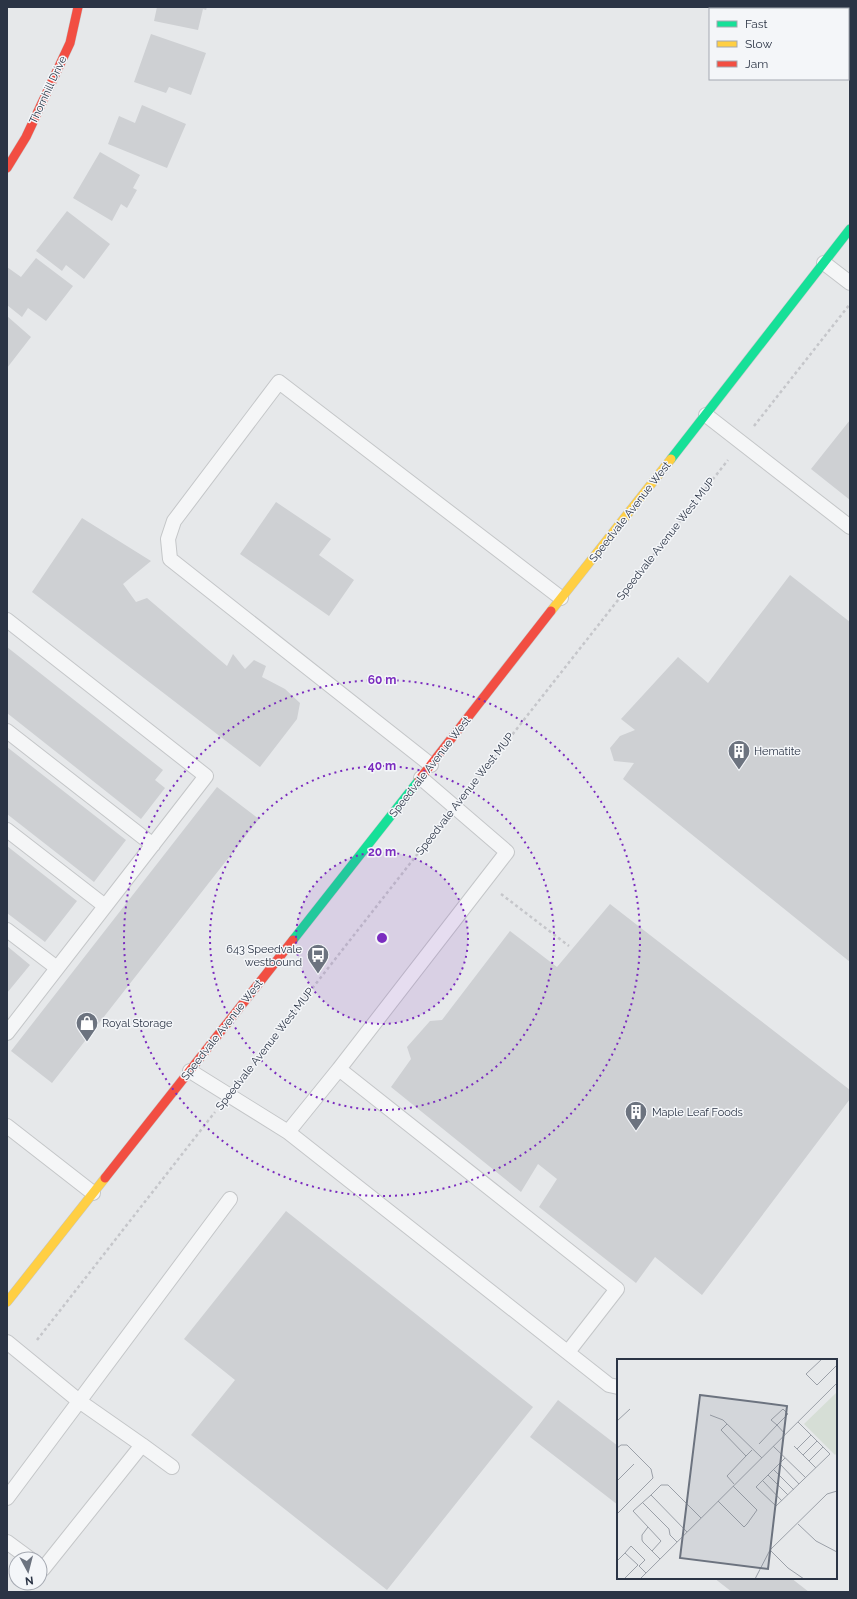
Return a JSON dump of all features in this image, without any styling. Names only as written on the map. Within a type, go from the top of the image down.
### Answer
[{"type":"main road","name":"Thornhill Drive","points":[[7,168],[26,137],[70,43],[78,7]]},
{"type":"main road","name":"Speedvale Avenue West","points":[[7,1302],[421,778],[850,229]]},
{"type":"lane","points":[[824,263],[850,283]]},
{"type":"lane","points":[[431,765],[170,559],[168,539],[174,521],[255,412],[279,382],[561,598]]},
{"type":"lane","points":[[706,415],[850,527]]},
{"type":"lane","points":[[7,620],[206,776],[7,1032]]},
{"type":"lane","points":[[7,731],[153,845]]},
{"type":"lane","points":[[288,1132],[339,1069],[507,852],[454,808],[421,778]]},
{"type":"lane","points":[[7,830],[105,906]]},
{"type":"lane","points":[[7,930],[57,968]]},
{"type":"lane","points":[[339,1069],[617,1289],[568,1352]]},
{"type":"lane","points":[[190,1071],[288,1132],[609,1385],[617,1387]]},
{"type":"lane","points":[[7,1126],[93,1193]]},
{"type":"lane","points":[[7,1498],[230,1199]]},
{"type":"lane","points":[[7,1342],[79,1401],[172,1467]]},
{"type":"lane","points":[[48,1563],[142,1445]]},
{"type":"lane","points":[[7,1542],[19,1551]]},
{"type":"path","name":"Speedvale Avenue West MUP","points":[[24,1356],[850,304]]},
{"type":"path","points":[[484,881],[569,946]]},
{"type":"building","points":[[157,7],[207,7],[206,10],[203,9],[198,30],[154,21]]},
{"type":"building","points":[[151,34],[206,53],[191,95],[169,87],[166,93],[134,82]]},
{"type":"building","points":[[142,105],[186,124],[167,168],[108,144],[119,116],[135,123]]},
{"type":"building","points":[[100,152],[140,175],[133,188],[137,190],[127,208],[121,204],[112,221],[73,198]]},
{"type":"building","points":[[67,211],[110,244],[84,279],[66,265],[62,271],[36,251]]},
{"type":"building","points":[[36,258],[73,286],[46,321],[28,308],[22,317],[7,305],[7,267],[21,277]]},
{"type":"building","points":[[7,316],[31,337],[7,368]]},
{"type":"building","points":[[850,420],[850,500],[811,469]]},
{"type":"building","points":[[276,502],[331,539],[319,555],[354,580],[329,616],[240,554]]},
{"type":"building","points":[[82,518],[151,561],[123,584],[136,602],[147,598],[227,666],[233,654],[245,669],[254,660],[266,666],[262,677],[285,689],[300,703],[297,719],[260,767],[32,592]]},
{"type":"building","name":"Hematite","points":[[790,575],[850,622],[850,962],[623,779],[634,763],[614,761],[610,748],[620,736],[635,730],[621,719],[678,657],[708,683]]},
{"type":"building","points":[[7,647],[163,770],[155,780],[165,788],[141,819],[7,713]]},
{"type":"building","points":[[7,747],[126,840],[94,882],[7,814]]},
{"type":"building","points":[[217,787],[259,819],[52,1083],[11,1051]]},
{"type":"building","points":[[7,846],[77,901],[45,942],[7,913]]},
{"type":"building","name":"Maple Leaf Foods","points":[[610,904],[850,1090],[850,1099],[702,1295],[655,1257],[636,1283],[539,1207],[557,1179],[538,1164],[521,1192],[391,1087],[411,1059],[407,1047],[430,1021],[442,1020],[510,931],[557,967]]},
{"type":"building","points":[[7,946],[30,965],[7,993]]},
{"type":"building","points":[[286,1211],[533,1407],[387,1590],[191,1435],[235,1380],[184,1339]]},
{"type":"building","points":[[558,1400],[617,1445],[617,1504],[530,1437]]},
{"type":"building","points":[[715,1579],[792,1579],[809,1592],[732,1592]]},
{"type":"traffic: fast","points":[[671,459],[850,229]]},
{"type":"traffic: fast","points":[[293,940],[419,780]]},
{"type":"traffic: slow","points":[[551,611],[671,459]]},
{"type":"traffic: slow","points":[[7,1302],[105,1178]]},
{"type":"traffic: jam","points":[[7,168],[26,137],[70,43],[78,7]]},
{"type":"traffic: jam","points":[[419,780],[551,611]]},
{"type":"traffic: jam","points":[[105,1178],[293,940]]},
{"type":"place","name":"Hematite","points":[[739,770]]},
{"type":"place","name":"643 Speedvale westbound","points":[[318,974]]},
{"type":"place","name":"Royal Storage","points":[[87,1042]]},
{"type":"place","name":"Maple Leaf Foods","points":[[636,1132]]}]
